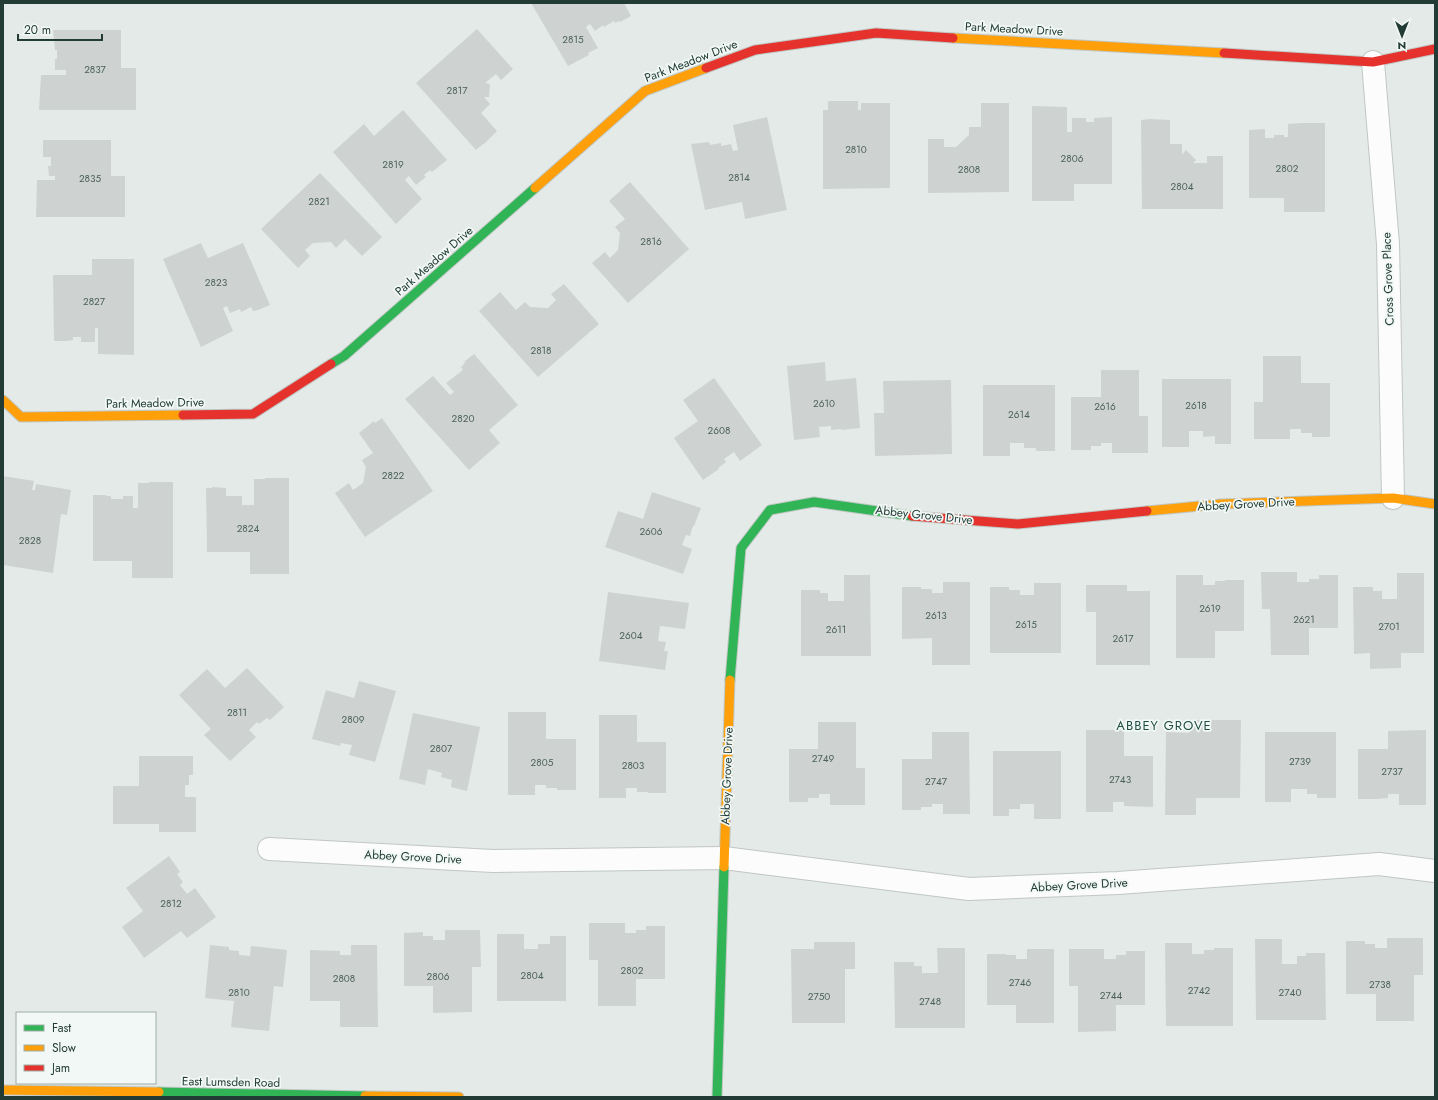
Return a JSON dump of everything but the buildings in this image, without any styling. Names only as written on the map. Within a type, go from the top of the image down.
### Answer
[{"type":"street","name":"Park Meadow Drive","points":[[3,400],[21,417],[253,414],[344,356],[646,91],[755,50],[876,33],[1373,62],[1435,49]]},
{"type":"street","name":"Cross Grove Place","points":[[1373,62],[1388,244],[1393,498]]},
{"type":"street","name":"Abbey Grove Drive","points":[[717,1097],[730,679],[741,548],[770,510],[814,502],[905,515],[1018,524],[1221,504],[1393,498],[1435,504]]},
{"type":"street","name":"Abbey Grove Drive","points":[[269,849],[493,861],[724,858],[969,889],[1118,883],[1379,864],[1435,871]]},
{"type":"street","name":"East Lumsden Road","points":[[3,1090],[459,1097]]},
{"type":"traffic: fast","points":[[331,364],[344,356],[535,188]]},
{"type":"traffic: fast","points":[[730,680],[741,548],[770,510],[814,502],[912,516]]},
{"type":"traffic: fast","points":[[717,1097],[724,867]]},
{"type":"traffic: fast","points":[[159,1092],[365,1096]]},
{"type":"traffic: slow","points":[[953,38],[1224,53]]},
{"type":"traffic: slow","points":[[535,188],[645,91],[706,68]]},
{"type":"traffic: slow","points":[[3,400],[21,417],[183,415]]},
{"type":"traffic: slow","points":[[1147,511],[1221,504],[1393,498],[1435,504]]},
{"type":"traffic: slow","points":[[724,867],[730,680]]},
{"type":"traffic: slow","points":[[3,1090],[159,1092]]},
{"type":"traffic: slow","points":[[365,1096],[459,1097]]},
{"type":"traffic: jam","points":[[706,68],[755,50],[876,33],[953,38]]},
{"type":"traffic: jam","points":[[1224,53],[1373,62],[1435,49]]},
{"type":"traffic: jam","points":[[183,415],[253,414],[331,364]]},
{"type":"traffic: jam","points":[[912,516],[1018,524],[1147,511]]},
{"type":"district","name":"ABBEY GROVE","points":[[1164,725]]}]
